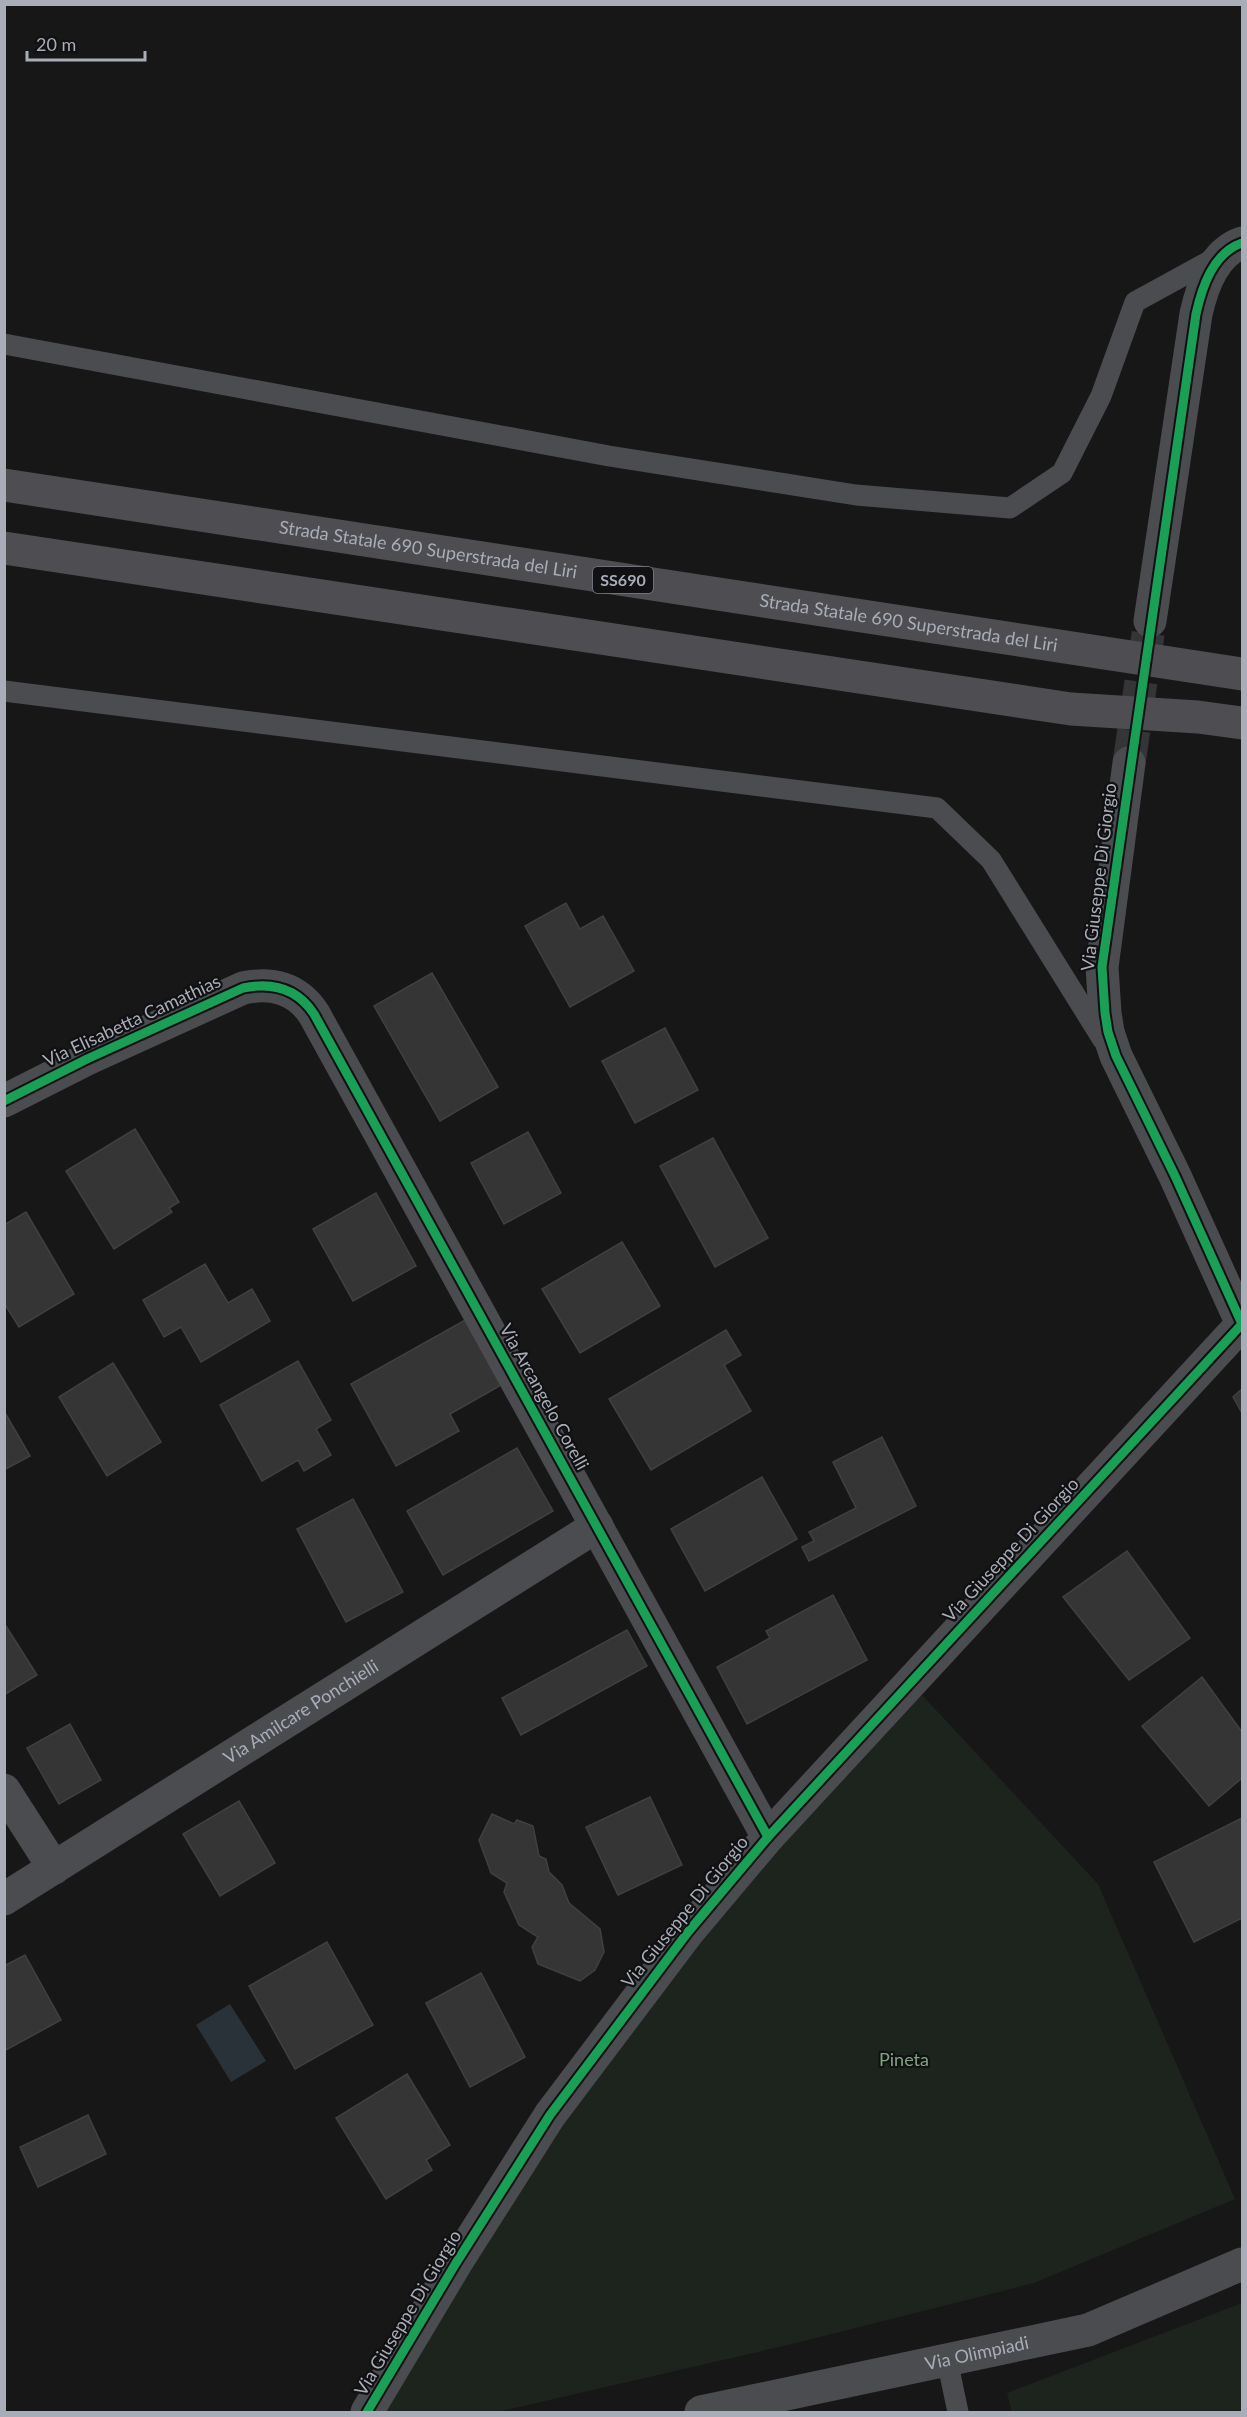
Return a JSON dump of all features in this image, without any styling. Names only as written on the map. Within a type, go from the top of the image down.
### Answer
[{"type":"highway","name":"Strada Statale 690 Superstrada del Liri","points":[[4,485],[1242,674]]},
{"type":"highway","points":[[4,548],[1071,709],[1198,717],[1242,723]]},
{"type":"highway","points":[[1071,709],[1194,739],[1242,746]]},
{"type":"street","points":[[1150,621],[1196,314],[1207,279],[1233,249]]},
{"type":"street","name":"Via Giuseppe Di Giorgio","points":[[367,2412],[456,2263],[550,2115],[688,1932],[768,1837],[1242,1324],[1175,1176],[1123,1072],[1108,1032],[1103,998],[1102,967],[1130,764]]},
{"type":"street","name":"Via Elisabetta Camathias","points":[[4,1101],[87,1059],[231,993],[257,985],[278,986]]},
{"type":"street","name":"Via Arcangelo Corelli","points":[[278,986],[300,998],[314,1014],[768,1837]]},
{"type":"street","name":"Via Amilcare Ponchielli","points":[[4,1899],[597,1526]]},
{"type":"street","points":[[4,1790],[54,1868]]},
{"type":"street","name":"Via Olimpiadi","points":[[701,2412],[1088,2330],[1242,2264]]},
{"type":"lane","points":[[4,344],[621,458],[856,495],[1010,508],[1062,473],[1101,396],[1135,302],[1233,249]]},
{"type":"lane","points":[[4,692],[938,808],[991,860],[1123,1072]]},
{"type":"lane","points":[[947,2360],[958,2412]]},
{"type":"green space","name":"Pineta","points":[[922,1695],[1098,1884],[1235,2199],[1034,2283],[796,2343],[497,2412],[367,2412],[456,2263],[730,1880]]},
{"type":"green space","points":[[1242,2303],[1242,2412],[1012,2412],[1007,2393]]},
{"type":"shaded area","points":[[230,2004],[266,2061],[231,2082],[196,2025]]},
{"type":"building","points":[[566,903],[580,929],[603,916],[634,971],[570,1007],[525,926]]},
{"type":"building","points":[[432,973],[498,1087],[440,1121],[374,1006]]},
{"type":"building","points":[[665,1028],[698,1090],[635,1123],[602,1061]]},
{"type":"building","points":[[135,1129],[179,1202],[169,1208],[172,1212],[114,1249],[66,1171]]},
{"type":"building","points":[[528,1132],[561,1193],[504,1224],[471,1163]]},
{"type":"building","points":[[713,1138],[768,1238],[715,1267],[660,1166]]},
{"type":"building","points":[[376,1193],[416,1266],[353,1301],[313,1229]]},
{"type":"building","points":[[26,1212],[74,1294],[19,1327],[4,1303],[4,1225]]},
{"type":"building","points":[[622,1242],[660,1306],[580,1353],[542,1289]]},
{"type":"building","points":[[205,1264],[228,1303],[252,1289],[270,1321],[201,1362],[181,1327],[164,1337],[143,1300]]},
{"type":"building","points":[[467,1319],[503,1384],[450,1414],[459,1431],[396,1466],[351,1384]]},
{"type":"building","points":[[726,1330],[741,1355],[724,1365],[751,1411],[651,1470],[609,1399]]},
{"type":"building","points":[[298,1361],[331,1420],[316,1429],[331,1455],[304,1471],[298,1460],[262,1481],[220,1405]]},
{"type":"building","points":[[113,1363],[161,1442],[107,1476],[59,1397]]},
{"type":"building","points":[[1242,1389],[1242,1413],[1233,1397]]},
{"type":"building","points":[[4,1411],[30,1456],[4,1470]]},
{"type":"building","points":[[882,1437],[916,1506],[809,1561],[802,1547],[814,1541],[809,1532],[856,1508],[833,1462]]},
{"type":"building","points":[[517,1448],[553,1511],[443,1575],[407,1511]]},
{"type":"building","points":[[762,1477],[797,1539],[705,1591],[671,1529]]},
{"type":"building","points":[[353,1499],[403,1592],[346,1622],[297,1529]]},
{"type":"building","points":[[1127,1551],[1190,1638],[1129,1680],[1063,1597]]},
{"type":"building","points":[[833,1595],[867,1660],[747,1724],[717,1667],[770,1638],[766,1631]]},
{"type":"building","points":[[4,1623],[37,1675],[4,1695]]},
{"type":"building","points":[[627,1630],[647,1666],[521,1735],[502,1698]]},
{"type":"building","points":[[1202,1677],[1242,1732],[1242,1778],[1209,1806],[1142,1726]]},
{"type":"building","points":[[70,1724],[101,1780],[59,1804],[27,1748]]},
{"type":"building","points":[[650,1797],[682,1865],[618,1895],[586,1827]]},
{"type":"building","points":[[239,1801],[275,1863],[220,1896],[183,1834]]},
{"type":"building","points":[[492,1814],[514,1824],[517,1820],[533,1826],[539,1856],[546,1859],[549,1872],[562,1885],[569,1903],[600,1929],[604,1952],[595,1970],[580,1981],[538,1964],[532,1947],[538,1937],[519,1925],[504,1892],[507,1883],[491,1873],[479,1840]]},
{"type":"building","points":[[1242,1818],[1242,1918],[1194,1942],[1154,1862]]},
{"type":"building","points":[[327,1942],[373,2025],[295,2069],[249,1986]]},
{"type":"building","points":[[25,1955],[61,2020],[4,2051],[4,1966]]},
{"type":"building","points":[[481,1973],[525,2057],[470,2087],[426,2003]]},
{"type":"building","points":[[407,2074],[450,2145],[426,2160],[432,2170],[386,2199],[336,2118]]},
{"type":"building","points":[[88,2115],[106,2154],[38,2187],[20,2147]]},
{"type":"tunnel","points":[[1129,763],[1150,621]]},
{"type":"cycle path","points":[[367,2412],[456,2263],[550,2115],[688,1932],[768,1837],[1242,1324],[1175,1176],[1116,1056],[1108,1032],[1105,1013],[1102,967],[1196,314],[1210,272],[1223,255],[1242,243]]},
{"type":"cycle path","points":[[4,1101],[87,1059],[243,988],[274,987],[300,998],[314,1014],[768,1837]]}]
